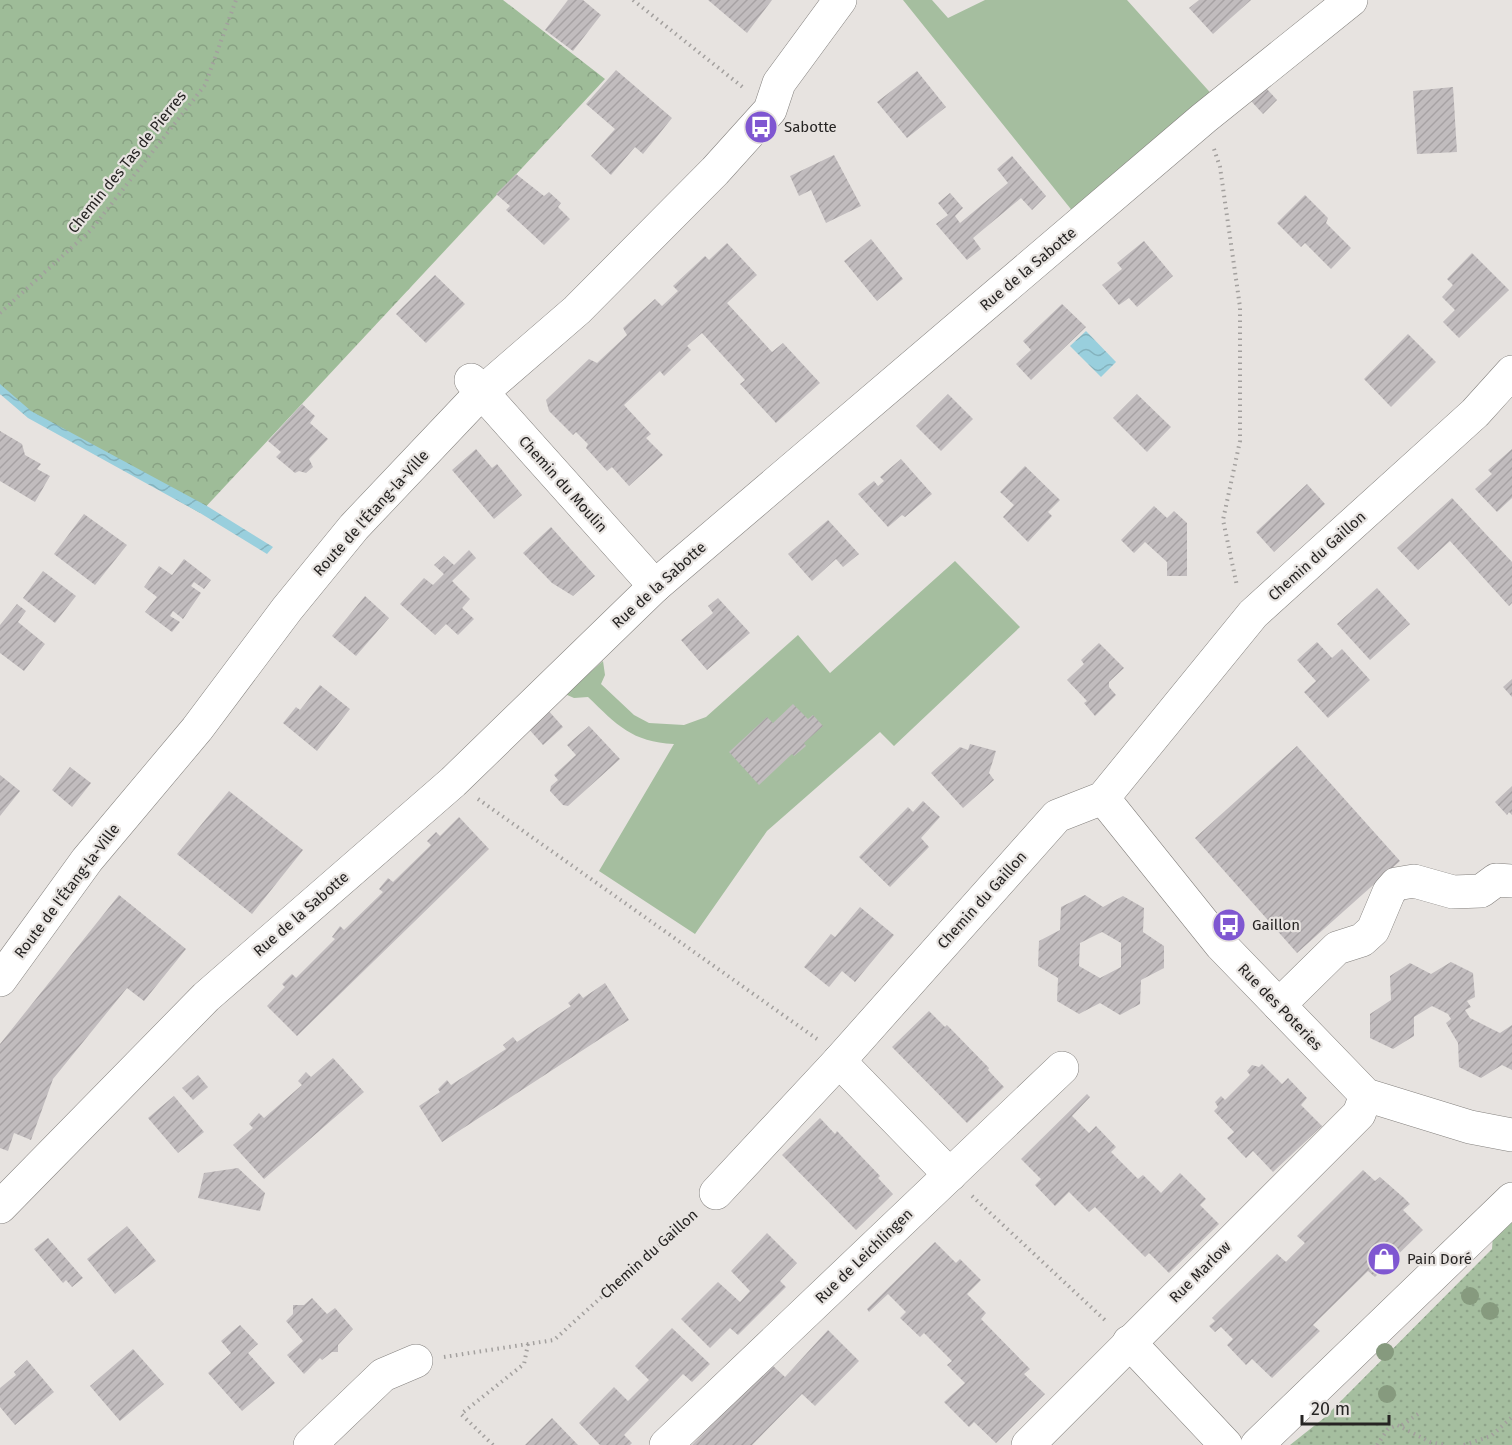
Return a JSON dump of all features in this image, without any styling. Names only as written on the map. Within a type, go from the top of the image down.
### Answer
[{"type":"street","name":"Rue de la Sabotte","points":[[0,1207],[206,997],[453,782],[655,586],[1204,118],[1351,0]]},
{"type":"street","name":"Route de l'Étang-la-Ville","points":[[0,943],[320,543],[702,158],[766,89],[834,2]]},
{"type":"street","name":"Chemin du Gaillon","points":[[716,1194],[831,1052],[1057,816],[1103,798],[1253,614],[1475,413],[1512,372]]},
{"type":"street","name":"Route de l'Étang-la-Ville","points":[[0,980],[87,860],[197,729],[303,590],[354,527],[476,387]]},
{"type":"street","name":"Chemin du Moulin","points":[[476,387],[655,586]]},
{"type":"street","name":"Rue des Poteries","points":[[1103,798],[1221,945],[1366,1095],[1470,1127],[1512,1135]]},
{"type":"street","points":[[1279,1005],[1337,948],[1362,940],[1372,930],[1389,892],[1396,884],[1414,881],[1453,892],[1481,891],[1496,880],[1512,881]]},
{"type":"street","points":[[831,1052],[950,1175]]},
{"type":"street","name":"Rue de Leichlingen","points":[[666,1445],[1062,1068]]},
{"type":"street","name":"Rue Marlow","points":[[1028,1445],[1359,1114],[1366,1095]]},
{"type":"street","points":[[1257,1445],[1512,1199]]},
{"type":"street","points":[[1129,1342],[1226,1445]]},
{"type":"street","points":[[310,1445],[383,1376],[416,1361]]},
{"type":"path","name":"Chemin des Tas de Pierres","points":[[0,313],[91,230],[205,85],[236,0]]},
{"type":"path","points":[[633,0],[766,89]]},
{"type":"path","points":[[1204,118],[1220,167],[1240,307],[1240,441],[1223,520],[1240,600],[1253,614]]},
{"type":"path","points":[[453,782],[831,1052]]},
{"type":"path","points":[[950,1175],[1129,1342]]},
{"type":"path","name":"Chemin du Gaillon","points":[[416,1361],[554,1340],[716,1194]]},
{"type":"path","points":[[493,1445],[461,1414],[524,1364],[528,1344]]},
{"type":"path","points":[[1377,1445],[1388,1429],[1401,1426],[1419,1414]]},
{"type":"path","points":[[1464,1445],[1491,1436],[1512,1417]]},
{"type":"path","points":[[1401,1426],[1420,1438],[1445,1445]]},
{"type":"green space","points":[[0,0],[503,0],[605,79],[200,513],[0,394]]},
{"type":"green space","points":[[903,0],[932,0],[948,18],[985,0],[1127,0],[1216,99],[1074,213]]},
{"type":"green space","points":[[955,561],[1020,627],[894,746],[880,732],[767,831],[695,934],[599,871],[674,744],[659,743],[636,736],[617,724],[588,697],[574,698],[565,694],[603,661],[605,675],[601,684],[634,715],[649,723],[684,725],[706,717],[798,635],[830,673]]},
{"type":"green space","points":[[1512,1215],[1512,1445],[1290,1445],[1324,1418],[1492,1249],[1493,1234]]},
{"type":"water","points":[[1086,331],[1116,362],[1101,377],[1070,346]]},
{"type":"water","points":[[0,384],[31,411],[207,506],[273,547],[267,554],[200,513],[28,418],[0,394]]},
{"type":"building","points":[[568,0],[583,0],[601,15],[573,51],[545,30]]},
{"type":"building","points":[[708,0],[772,0],[747,33]]},
{"type":"building","points":[[1199,0],[1251,0],[1213,34],[1189,8]]},
{"type":"building","points":[[616,70],[672,118],[643,154],[635,147],[611,175],[591,156],[615,129],[586,104]]},
{"type":"building","points":[[917,71],[946,107],[907,138],[877,102]]},
{"type":"building","points":[[1453,87],[1457,152],[1417,154],[1413,91]]},
{"type":"building","points":[[1266,88],[1277,100],[1263,114],[1251,101]]},
{"type":"building","points":[[834,155],[861,206],[826,223],[811,190],[799,196],[790,176]]},
{"type":"building","points":[[1012,156],[1046,196],[1032,210],[1021,198],[973,238],[981,249],[967,260],[936,224],[948,215],[938,203],[950,193],[963,208],[955,216],[960,223],[1008,183],[997,169]]},
{"type":"building","points":[[516,174],[544,196],[549,192],[561,203],[558,207],[570,219],[544,245],[506,210],[510,206],[496,194]]},
{"type":"building","points":[[1305,195],[1328,218],[1326,223],[1351,248],[1331,269],[1305,243],[1301,247],[1277,223]]},
{"type":"building","points":[[871,239],[903,279],[877,301],[844,261]]},
{"type":"building","points":[[1144,241],[1173,276],[1137,307],[1129,298],[1119,305],[1102,285],[1122,269],[1117,263]]},
{"type":"building","points":[[727,243],[757,275],[727,303],[772,352],[783,343],[820,383],[776,423],[740,384],[745,380],[702,333],[687,346],[691,350],[664,376],[660,371],[624,405],[651,434],[646,438],[663,455],[629,486],[612,467],[607,471],[586,448],[588,444],[576,432],[573,435],[549,411],[546,400],[589,359],[597,363],[627,335],[623,328],[655,299],[662,306],[678,291],[673,286],[705,256],[709,260]]},
{"type":"building","points":[[1472,253],[1509,290],[1459,338],[1443,322],[1455,310],[1442,297],[1453,285],[1447,279]]},
{"type":"building","points":[[435,275],[465,304],[426,343],[396,314]]},
{"type":"building","points":[[1062,304],[1086,327],[1031,380],[1016,364],[1031,350],[1023,341]]},
{"type":"building","points":[[1408,334],[1436,362],[1391,407],[1364,379]]},
{"type":"building","points":[[948,394],[973,419],[941,451],[916,426]]},
{"type":"building","points":[[1137,394],[1171,427],[1147,452],[1113,418]]},
{"type":"building","points":[[302,404],[315,416],[310,423],[328,439],[309,459],[313,467],[306,473],[299,471],[295,473],[276,457],[281,452],[268,441]]},
{"type":"building","points":[[0,431],[22,444],[25,455],[41,464],[37,469],[50,476],[35,502],[0,481]]},
{"type":"building","points":[[476,449],[492,468],[497,464],[522,495],[494,519],[452,470]]},
{"type":"building","points":[[1512,449],[1512,498],[1497,512],[1475,489],[1492,474],[1488,470]]},
{"type":"building","points":[[901,459],[932,494],[905,517],[902,515],[888,527],[858,494],[874,481],[878,486],[884,481],[880,477]]},
{"type":"building","points":[[1025,466],[1060,500],[1048,512],[1052,516],[1028,542],[1003,517],[1014,505],[1000,492]]},
{"type":"building","points":[[1307,484],[1325,504],[1274,552],[1256,532]]},
{"type":"building","points":[[1452,498],[1512,562],[1512,603],[1509,606],[1450,541],[1418,570],[1397,548]]},
{"type":"building","points":[[1154,506],[1167,518],[1174,511],[1187,523],[1187,576],[1167,576],[1167,562],[1145,542],[1134,553],[1121,540]]},
{"type":"building","points":[[84,514],[127,545],[95,585],[54,554]]},
{"type":"building","points":[[828,520],[859,554],[843,567],[836,559],[812,581],[788,554]]},
{"type":"building","points":[[551,527],[595,576],[573,596],[552,583],[523,553]]},
{"type":"building","points":[[469,550],[476,558],[452,581],[470,599],[462,608],[474,619],[458,635],[446,624],[435,635],[400,604],[424,578],[433,585],[444,574],[434,565],[444,556],[454,565]]},
{"type":"building","points":[[184,559],[211,580],[204,589],[194,582],[191,586],[201,593],[183,619],[173,611],[170,616],[180,622],[172,632],[145,612],[157,597],[144,587],[159,566],[172,575]]},
{"type":"building","points":[[43,571],[76,596],[55,623],[23,598]]},
{"type":"building","points":[[1377,588],[1410,624],[1370,660],[1337,624]]},
{"type":"building","points":[[365,596],[389,618],[356,656],[332,636]]},
{"type":"building","points":[[718,598],[750,633],[707,670],[681,640],[713,613],[708,606]]},
{"type":"building","points":[[17,604],[26,611],[18,622],[45,644],[24,671],[0,653],[0,625]]},
{"type":"building","points":[[1317,642],[1332,658],[1342,649],[1370,680],[1328,718],[1304,692],[1316,681],[1297,660]]},
{"type":"building","points":[[1099,643],[1124,668],[1109,682],[1109,687],[1116,695],[1095,716],[1084,703],[1087,701],[1067,680],[1084,664],[1081,660]]},
{"type":"building","points":[[1512,679],[1512,697],[1503,687]]},
{"type":"building","points":[[320,685],[350,709],[317,751],[283,723],[296,707],[300,710]]},
{"type":"building","points":[[793,704],[808,719],[813,715],[823,726],[804,743],[806,746],[794,756],[792,754],[759,785],[729,752],[767,717],[773,723]]},
{"type":"building","points":[[547,709],[563,727],[543,745],[527,727]]},
{"type":"building","points":[[589,726],[620,759],[568,806],[563,805],[550,791],[551,786],[558,780],[554,775],[576,755],[567,745]]},
{"type":"building","points":[[970,744],[996,751],[989,773],[994,780],[963,808],[931,773],[960,747],[968,750]]},
{"type":"building","points":[[1297,746],[1400,861],[1297,953],[1195,838]]},
{"type":"building","points":[[70,767],[91,783],[72,807],[52,790]]},
{"type":"building","points":[[0,775],[20,791],[0,816]]},
{"type":"building","points":[[1512,786],[1512,815],[1509,812],[1507,815],[1495,802]]},
{"type":"building","points":[[229,791],[303,850],[252,914],[177,854]]},
{"type":"building","points":[[923,801],[940,817],[921,838],[929,847],[890,887],[859,857],[908,807],[913,812]]},
{"type":"building","points":[[459,817],[489,849],[297,1036],[267,1006],[285,987],[282,984],[292,974],[296,978],[335,939],[332,937],[340,926],[344,930],[383,892],[379,889],[388,878],[393,882],[431,845],[427,841],[436,832],[440,836]]},
{"type":"building","points":[[119,895],[186,949],[144,1001],[127,988],[53,1079],[31,1140],[14,1133],[8,1151],[0,1148],[0,1044]]},
{"type":"building","points":[[1085,895],[1103,907],[1123,896],[1144,908],[1143,932],[1164,946],[1164,968],[1141,980],[1140,1004],[1120,1015],[1100,1003],[1079,1014],[1057,1001],[1058,978],[1038,966],[1039,941],[1060,930],[1061,907]],"holes":[[[1102,932],[1121,943],[1121,967],[1100,978],[1079,966],[1080,943]]]},
{"type":"building","points":[[860,907],[894,935],[855,982],[842,971],[829,987],[804,967],[831,934],[835,937]]},
{"type":"building","points":[[1451,962],[1473,973],[1475,997],[1467,1001],[1471,1007],[1465,1010],[1470,1018],[1500,1033],[1512,1025],[1512,1070],[1502,1065],[1481,1078],[1459,1067],[1458,1043],[1446,1023],[1451,1019],[1448,1014],[1432,1006],[1414,1017],[1414,1036],[1393,1049],[1370,1038],[1370,1014],[1391,1000],[1390,976],[1410,963],[1431,974]]},
{"type":"building","points":[[605,983],[629,1020],[442,1142],[419,1106],[440,1092],[438,1089],[447,1080],[451,1085],[506,1049],[503,1045],[513,1037],[517,1042],[571,1006],[568,1003],[579,993],[583,998]]},
{"type":"building","points":[[929,1011],[945,1027],[947,1025],[989,1068],[988,1070],[1004,1087],[967,1123],[892,1047]]},
{"type":"building","points":[[333,1058],[364,1092],[264,1179],[233,1145],[253,1128],[249,1124],[259,1113],[264,1118],[302,1085],[298,1081],[306,1072],[311,1077]]},
{"type":"building","points":[[1262,1064],[1282,1084],[1288,1078],[1307,1098],[1301,1105],[1322,1126],[1273,1172],[1253,1151],[1246,1158],[1240,1152],[1227,1138],[1234,1132],[1214,1111],[1218,1107],[1215,1102],[1221,1096],[1225,1100],[1250,1075],[1247,1071],[1252,1065],[1259,1067]]},
{"type":"building","points":[[198,1075],[208,1087],[193,1100],[182,1088]]},
{"type":"building","points":[[1087,1094],[1090,1097],[1072,1116],[1089,1133],[1096,1126],[1116,1147],[1111,1152],[1138,1179],[1143,1175],[1161,1193],[1180,1173],[1206,1199],[1200,1205],[1219,1224],[1169,1273],[1149,1253],[1145,1257],[1095,1207],[1089,1212],[1069,1192],[1055,1206],[1035,1185],[1041,1179],[1021,1159]]},
{"type":"building","points":[[174,1096],[204,1132],[178,1153],[148,1118]]},
{"type":"building","points":[[820,1118],[835,1134],[837,1131],[880,1176],[878,1178],[893,1194],[856,1230],[782,1155]]},
{"type":"building","points":[[238,1168],[265,1193],[260,1211],[198,1198],[204,1173]]},
{"type":"building","points":[[1363,1170],[1375,1181],[1380,1177],[1410,1204],[1403,1210],[1423,1230],[1375,1277],[1368,1271],[1313,1325],[1320,1331],[1272,1378],[1252,1359],[1246,1365],[1227,1345],[1233,1339],[1221,1327],[1215,1332],[1209,1326],[1215,1321],[1212,1318],[1277,1254],[1286,1262],[1305,1243],[1297,1236]]},
{"type":"building","points":[[127,1226],[156,1261],[115,1294],[87,1259]]},
{"type":"building","points":[[767,1233],[797,1263],[780,1281],[786,1287],[738,1335],[730,1328],[710,1348],[681,1319],[718,1282],[740,1302],[750,1291],[731,1271]]},
{"type":"building","points":[[48,1238],[83,1278],[72,1287],[66,1280],[63,1283],[34,1249]]},
{"type":"building","points":[[935,1242],[956,1263],[960,1259],[981,1280],[967,1294],[986,1313],[981,1319],[1030,1369],[1024,1374],[1045,1394],[996,1443],[974,1422],[969,1427],[944,1402],[965,1383],[947,1365],[952,1361],[924,1333],[920,1337],[900,1318],[906,1312],[888,1294],[869,1312],[867,1309]]},
{"type":"building","points":[[312,1298],[327,1314],[335,1308],[353,1329],[338,1345],[338,1352],[332,1352],[322,1360],[320,1358],[304,1374],[287,1355],[303,1341],[286,1321],[293,1314],[293,1305],[304,1305]]},
{"type":"building","points":[[240,1325],[258,1344],[248,1353],[275,1383],[242,1411],[208,1373],[231,1353],[221,1341]]},
{"type":"building","points":[[672,1328],[710,1364],[692,1382],[683,1374],[624,1435],[632,1443],[630,1445],[600,1445],[579,1423],[614,1387],[628,1401],[649,1380],[635,1366]]},
{"type":"building","points":[[828,1330],[859,1361],[815,1406],[802,1394],[752,1445],[692,1445],[771,1364],[785,1377]]},
{"type":"building","points":[[133,1349],[164,1384],[120,1421],[90,1386]]},
{"type":"building","points":[[27,1360],[54,1392],[15,1425],[0,1407],[0,1388],[16,1375],[14,1372]]},
{"type":"building","points":[[552,1418],[578,1445],[525,1445]]},
{"type":"place","name":"Sabotte","points":[[761,127]]},
{"type":"place","name":"Gaillon","points":[[1229,925]]},
{"type":"place","name":"Pain Doré","points":[[1384,1259]]}]
